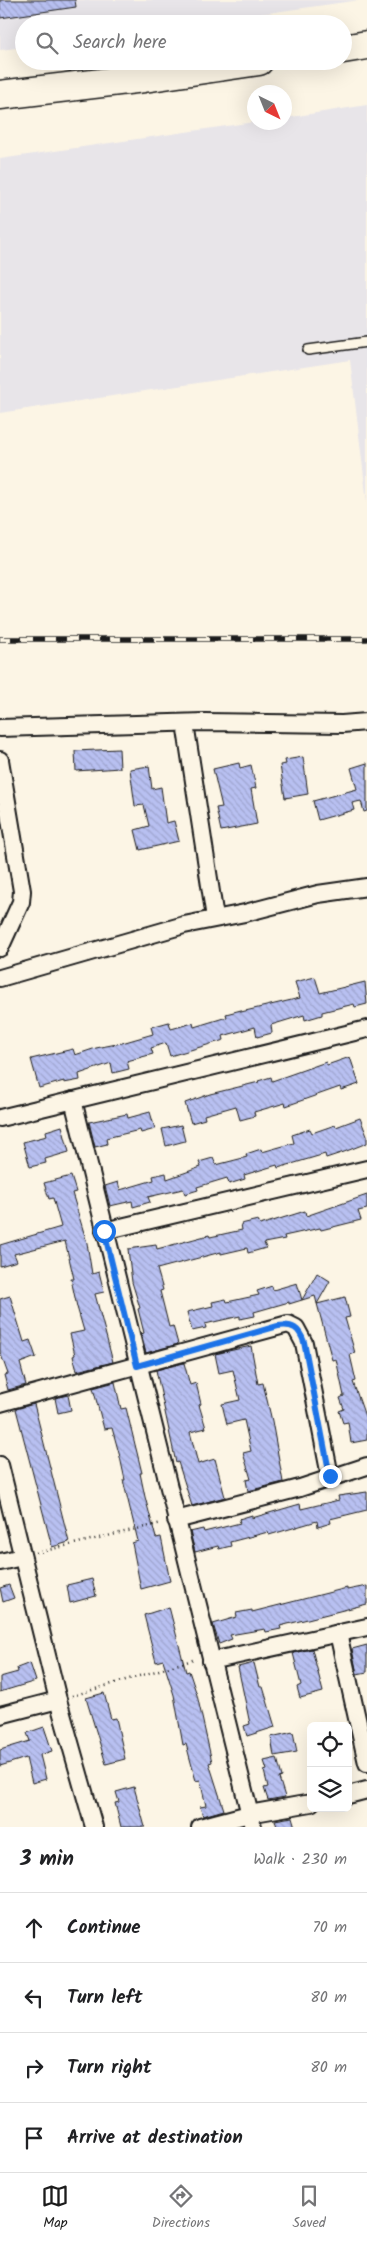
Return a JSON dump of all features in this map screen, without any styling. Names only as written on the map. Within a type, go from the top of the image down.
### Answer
[{"type":"highway","points":[[352,48],[367,45]]},
{"type":"highway","points":[[0,95],[198,70]]},
{"type":"street","points":[[0,728],[185,723],[342,724],[367,722]]},
{"type":"street","points":[[185,723],[215,918]]},
{"type":"street","points":[[0,760],[22,891],[21,902],[0,948]]},
{"type":"street","points":[[0,978],[215,918],[244,913],[318,894],[367,887]]},
{"type":"street","points":[[0,1118],[366,1033]]},
{"type":"street","points":[[73,1100],[137,1366],[251,1821]]},
{"type":"street","points":[[104,1231],[367,1169]]},
{"type":"street","points":[[0,1403],[288,1324],[296,1328],[304,1342],[330,1476]]},
{"type":"street","points":[[0,1465],[58,1700],[94,1827]]},
{"type":"street","points":[[176,1520],[300,1488],[330,1476],[367,1466]]},
{"type":"street","points":[[0,1562],[22,1556]]},
{"type":"street","points":[[210,1658],[367,1627]]},
{"type":"street","points":[[338,1633],[367,1763]]},
{"type":"street","points":[[0,1715],[58,1700]]},
{"type":"street","points":[[352,1794],[367,1790]]},
{"type":"street","points":[[200,1827],[251,1821],[307,1805]]},
{"type":"lane","points":[[308,350],[367,342]]},
{"type":"path","points":[[22,1556],[176,1520]]},
{"type":"path","points":[[58,1700],[210,1658]]},
{"type":"shaded area","points":[[0,0],[360,0],[254,15],[15,15],[15,48],[0,50]]},
{"type":"shaded area","points":[[367,105],[367,502],[350,360],[0,413],[0,159],[247,123],[247,130],[292,130],[292,117]]},
{"type":"building","points":[[0,0],[75,0],[76,7],[0,18]]},
{"type":"building","points":[[119,749],[120,768],[76,771],[75,751]]},
{"type":"building","points":[[303,757],[308,794],[285,798],[280,765],[286,764],[285,760]]},
{"type":"building","points":[[239,763],[240,768],[251,765],[256,788],[251,789],[257,824],[221,831],[216,808],[222,807],[213,769]]},
{"type":"building","points":[[367,763],[367,811],[364,812],[361,801],[352,803],[354,810],[318,820],[313,801],[357,789],[351,768]]},
{"type":"building","points":[[149,766],[152,789],[161,787],[166,823],[174,821],[179,841],[140,850],[135,830],[149,826],[144,805],[135,806],[130,769]]},
{"type":"building","points":[[315,977],[320,993],[365,982],[367,1004],[355,1007],[354,1004],[322,1012],[322,1015],[305,1020],[304,1015],[271,1025],[272,1033],[257,1037],[255,1027],[223,1036],[224,1040],[170,1056],[166,1043],[151,1048],[153,1054],[127,1061],[129,1069],[113,1073],[111,1063],[79,1074],[80,1080],[64,1083],[64,1081],[39,1088],[31,1059],[73,1049],[75,1055],[153,1034],[151,1027],[169,1022],[171,1029],[193,1023],[194,1027],[227,1017],[226,1014],[300,998],[295,982]]},
{"type":"building","points":[[350,1057],[359,1084],[341,1090],[340,1087],[286,1106],[285,1103],[254,1112],[255,1116],[240,1120],[236,1106],[204,1115],[205,1119],[191,1123],[185,1103],[271,1077],[272,1081],[326,1062],[327,1065]]},
{"type":"building","points":[[150,1112],[155,1129],[141,1133],[140,1130],[106,1138],[107,1144],[95,1147],[89,1122],[127,1114],[128,1118]]},
{"type":"building","points":[[360,1118],[367,1136],[367,1143],[344,1152],[326,1158],[325,1154],[278,1168],[277,1165],[244,1175],[245,1179],[229,1184],[227,1178],[197,1187],[198,1190],[185,1194],[183,1189],[148,1197],[150,1202],[133,1207],[132,1201],[110,1206],[105,1186],[118,1182],[120,1190],[154,1180],[153,1176],[166,1173],[167,1179],[201,1167],[199,1162],[213,1158],[216,1165],[247,1157],[246,1154],[261,1149],[262,1152],[294,1143],[292,1135],[310,1129],[312,1133],[335,1125],[336,1127]]},
{"type":"building","points":[[181,1125],[185,1141],[166,1146],[162,1129]]},
{"type":"building","points":[[62,1126],[69,1152],[45,1159],[46,1163],[30,1167],[23,1142],[47,1136],[46,1131]]},
{"type":"building","points":[[71,1176],[76,1192],[72,1193],[87,1243],[92,1274],[99,1272],[104,1292],[95,1294],[113,1362],[77,1371],[70,1334],[84,1331],[71,1279],[74,1279],[65,1241],[14,1254],[17,1261],[0,1266],[0,1245],[61,1227],[53,1198],[49,1199],[44,1183]]},
{"type":"building","points":[[367,1195],[367,1209],[358,1211],[361,1220],[321,1230],[320,1228],[284,1236],[285,1239],[264,1243],[266,1248],[248,1253],[247,1248],[221,1254],[221,1252],[157,1269],[163,1290],[160,1291],[169,1327],[173,1326],[178,1344],[146,1353],[141,1334],[144,1333],[138,1309],[140,1308],[132,1282],[128,1249],[156,1245],[157,1249],[209,1235],[210,1237],[242,1230],[241,1224],[258,1220],[260,1225],[305,1211],[306,1216]]},
{"type":"building","points":[[317,1273],[330,1281],[317,1304],[315,1296],[302,1300]]},
{"type":"building","points":[[297,1283],[302,1300],[254,1312],[255,1316],[240,1319],[240,1316],[205,1324],[206,1328],[192,1331],[187,1312],[213,1306],[212,1302],[226,1299],[227,1302],[259,1295],[257,1291],[272,1286],[273,1290]]},
{"type":"building","points":[[10,1296],[24,1342],[30,1340],[36,1357],[20,1363],[26,1385],[8,1390],[4,1375],[8,1374],[0,1352],[0,1299]]},
{"type":"building","points":[[345,1297],[350,1317],[345,1318],[355,1353],[350,1355],[356,1381],[353,1382],[367,1422],[367,1440],[351,1443],[348,1422],[343,1423],[339,1411],[344,1409],[340,1398],[344,1396],[336,1359],[332,1360],[317,1304]]},
{"type":"building","points":[[251,1346],[258,1384],[263,1383],[272,1421],[283,1482],[248,1491],[246,1480],[251,1479],[243,1453],[251,1451],[244,1420],[227,1424],[222,1404],[240,1400],[233,1370],[219,1373],[215,1354]]},
{"type":"building","points":[[184,1363],[190,1385],[196,1383],[201,1404],[199,1405],[206,1428],[190,1432],[198,1464],[215,1459],[225,1497],[192,1506],[178,1462],[176,1463],[156,1370]]},
{"type":"building","points":[[115,1382],[121,1409],[126,1408],[142,1473],[140,1473],[145,1497],[156,1538],[161,1537],[170,1581],[141,1589],[132,1543],[138,1541],[123,1480],[125,1480],[120,1457],[112,1428],[104,1429],[93,1388]]},
{"type":"building","points":[[68,1395],[71,1410],[58,1413],[55,1398]]},
{"type":"building","points":[[34,1404],[69,1542],[52,1547],[16,1409]]},
{"type":"building","points":[[367,1492],[367,1510],[330,1519],[331,1523],[318,1527],[317,1521],[269,1535],[268,1532],[230,1542],[231,1546],[219,1549],[218,1546],[195,1552],[190,1532],[203,1529],[204,1532],[240,1523],[239,1519],[252,1515],[252,1518],[300,1504],[301,1509],[339,1500],[338,1496]]},
{"type":"building","points":[[92,1579],[96,1596],[70,1603],[67,1585]]},
{"type":"building","points":[[9,1585],[14,1598],[3,1602],[0,1588]]},
{"type":"building","points":[[367,1586],[367,1604],[280,1626],[281,1629],[266,1632],[265,1629],[230,1635],[232,1639],[219,1644],[213,1624],[237,1617],[236,1613],[252,1610],[252,1612],[347,1588],[347,1590]]},
{"type":"building","points":[[169,1607],[186,1672],[189,1671],[197,1695],[212,1762],[209,1763],[224,1810],[203,1816],[200,1807],[206,1806],[200,1780],[196,1781],[186,1744],[183,1745],[174,1695],[163,1660],[156,1662],[144,1615]]},
{"type":"building","points":[[367,1645],[367,1672],[357,1674],[352,1649]]},
{"type":"building","points":[[312,1649],[323,1692],[300,1698],[297,1687],[301,1685],[293,1653]]},
{"type":"building","points":[[30,1663],[36,1681],[0,1692],[0,1677],[18,1672],[17,1668]]},
{"type":"building","points":[[254,1663],[260,1687],[263,1687],[275,1727],[247,1736],[244,1726],[250,1724],[238,1667]]},
{"type":"building","points":[[104,1693],[111,1719],[116,1718],[125,1759],[106,1764],[86,1698]]},
{"type":"building","points":[[44,1727],[52,1751],[40,1755],[46,1779],[32,1783],[26,1758],[0,1766],[0,1750],[30,1741],[27,1733]]},
{"type":"building","points":[[293,1732],[297,1752],[274,1756],[271,1737]]},
{"type":"building","points":[[277,1758],[282,1777],[279,1778],[285,1797],[268,1800],[264,1788],[268,1787],[264,1771],[267,1770],[264,1761]]},
{"type":"building","points":[[134,1787],[145,1827],[121,1827],[115,1803],[119,1802],[116,1792]]},
{"type":"building","points":[[292,1817],[295,1827],[277,1827],[275,1820]]},
{"type":"railway","points":[[0,639],[367,639]]},
{"type":"route","points":[[104,1231],[137,1366],[278,1326],[288,1324],[296,1328],[304,1342],[330,1476]]}]
